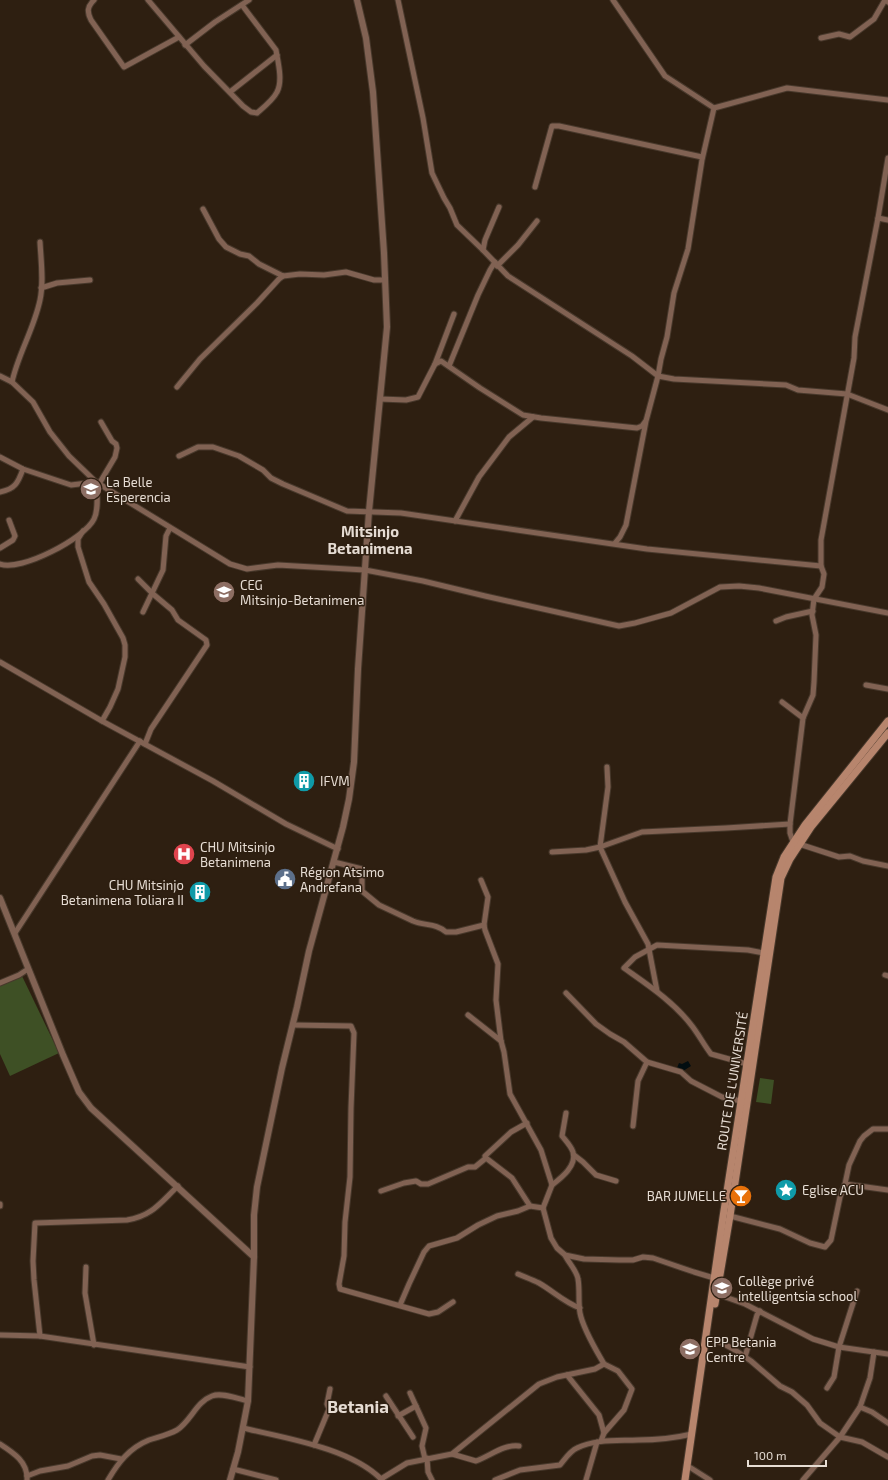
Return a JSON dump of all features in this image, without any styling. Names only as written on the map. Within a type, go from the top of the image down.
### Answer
[{"type":"main road","name":"ROUTE DE L'UNIVERSITÉ","points":[[829,802],[888,721]]},
{"type":"main road","name":"ROUTE DE L'UNIVERSITÉ","points":[[690,1480],[709,1339],[730,1216],[781,878],[805,825],[829,802],[888,733]]},
{"type":"main road","name":"ROUTE DE L'UNIVERSITÉ","points":[[685,1480],[714,1278],[776,877],[784,857],[796,843]]},
{"type":"street","points":[[94,0],[89,6],[88,13],[91,20],[124,67],[178,36]]},
{"type":"street","points":[[148,0],[185,45],[243,106],[251,112],[257,113],[270,102],[278,91],[280,80],[277,55],[276,50],[242,5]]},
{"type":"street","points":[[185,45],[215,22],[249,0]]},
{"type":"street","points":[[230,1480],[248,1401],[254,1257],[254,1215],[257,1187],[280,1076],[309,951],[338,848],[349,799],[354,762],[358,669],[369,511],[387,327],[373,92],[366,38],[357,0]]},
{"type":"street","points":[[398,0],[424,118],[432,173],[450,208],[457,226],[508,276],[632,356],[658,376],[674,379],[786,385],[798,390],[847,394],[888,410]]},
{"type":"street","points":[[613,0],[665,76],[714,108],[787,88],[888,100]]},
{"type":"street","points":[[821,38],[839,34],[850,37],[874,19],[885,0],[888,2]]},
{"type":"street","points":[[230,92],[277,55]]},
{"type":"street","points":[[615,543],[620,537],[626,524],[646,421],[667,337],[674,293],[688,250],[702,157],[714,108]]},
{"type":"street","points":[[535,187],[552,126],[559,126],[702,157]]},
{"type":"street","points":[[888,158],[886,179],[855,337],[854,358],[821,540],[821,566],[824,574],[822,587],[814,599],[812,615],[816,635],[814,682],[812,695],[803,718],[790,824],[790,833],[796,843],[839,857],[850,856],[863,862],[888,866]]},
{"type":"street","points":[[483,250],[485,240],[499,207]]},
{"type":"street","points":[[203,209],[219,239],[226,247],[240,254],[249,256],[259,264],[283,276]]},
{"type":"street","points":[[878,218],[888,220]]},
{"type":"street","points":[[449,366],[478,295],[496,264],[518,246],[537,221]]},
{"type":"street","points":[[12,382],[15,366],[24,347],[40,301],[40,242]]},
{"type":"street","points":[[177,387],[200,359],[283,276],[300,274],[324,275],[346,272],[374,280],[385,280]]},
{"type":"street","points":[[41,288],[57,283],[90,280]]},
{"type":"street","points":[[380,398],[406,400],[418,397],[435,364],[454,314]]},
{"type":"street","points":[[435,364],[441,361],[480,388],[524,415],[637,428],[642,426],[646,421]]},
{"type":"street","points":[[0,376],[12,382],[33,402],[50,432],[69,456],[98,483],[230,564],[247,569],[278,565],[365,570],[423,581],[619,626],[671,613],[720,587],[739,586],[759,588],[888,613]]},
{"type":"street","points":[[455,521],[479,477],[509,437],[533,417]]},
{"type":"street","points":[[0,564],[5,566],[16,565],[48,554],[66,543],[94,520],[98,507],[96,497],[98,483],[115,457],[117,448],[116,444],[112,441],[101,422]]},
{"type":"street","points":[[179,456],[198,447],[212,447],[239,456],[263,470],[271,478],[347,511],[401,513],[647,548],[821,566]]},
{"type":"street","points":[[0,457],[23,469],[71,485],[98,483]]},
{"type":"street","points":[[0,492],[10,489],[16,485],[23,469]]},
{"type":"street","points":[[0,548],[13,540],[15,536],[9,520]]},
{"type":"street","points":[[143,612],[153,594],[163,570],[166,536],[170,528]]},
{"type":"street","points":[[82,531],[78,539],[78,547],[89,582],[124,638],[125,645],[125,657],[118,689],[102,721]]},
{"type":"street","points":[[15,933],[208,645],[206,640],[178,620],[172,610],[138,579]]},
{"type":"street","points":[[776,621],[786,617],[813,611]]},
{"type":"street","points":[[0,662],[102,721],[213,781],[286,824],[338,848]]},
{"type":"street","points":[[866,685],[888,689]]},
{"type":"street","points":[[782,702],[803,718]]},
{"type":"street","points":[[607,767],[608,787],[600,847],[625,902],[645,937],[649,948],[657,991]]},
{"type":"street","points":[[552,852],[586,850],[600,847],[642,832],[790,824]]},
{"type":"street","points":[[334,862],[362,869],[362,891],[379,905],[419,924],[440,927],[446,932],[456,932],[484,925]]},
{"type":"street","points":[[481,880],[488,897],[484,925],[485,930],[498,964],[496,1000],[510,1094],[541,1150],[552,1186]]},
{"type":"street","points":[[0,898],[79,1092],[91,1108],[254,1257]]},
{"type":"street","points":[[747,1064],[711,1054],[688,1020],[657,991],[624,968],[635,957],[657,945],[748,950],[764,953]]},
{"type":"street","points":[[0,983],[19,975],[28,968]]},
{"type":"street","points":[[566,993],[596,1024],[624,1042],[647,1062],[681,1072],[691,1081],[722,1097],[741,1100]]},
{"type":"street","points":[[468,1015],[501,1041]]},
{"type":"street","points":[[293,1025],[351,1026],[354,1033],[350,1177],[345,1222],[344,1256],[339,1284],[340,1289],[429,1314],[438,1312],[453,1302]]},
{"type":"street","points":[[633,1126],[638,1081],[647,1062]]},
{"type":"street","points":[[566,1113],[562,1136],[574,1155],[596,1175],[616,1181]]},
{"type":"street","points":[[381,1191],[404,1182],[416,1180],[421,1184],[428,1184],[468,1168],[475,1167],[486,1158],[485,1156],[511,1132],[527,1123]]},
{"type":"street","points":[[730,1216],[780,1229],[810,1243],[825,1247],[831,1240],[840,1197],[849,1165],[860,1141],[874,1128],[888,1129]]},
{"type":"street","points":[[574,1155],[566,1174],[552,1186],[542,1208],[551,1238],[577,1275],[580,1314],[593,1343],[604,1364],[618,1371],[632,1389],[624,1410],[604,1433],[599,1442],[586,1480]]},
{"type":"street","points":[[486,1158],[505,1171],[512,1178],[530,1206]]},
{"type":"street","points":[[844,1184],[888,1190]]},
{"type":"street","points":[[40,1336],[34,1274],[36,1223],[127,1220],[139,1218],[148,1214],[178,1186]]},
{"type":"street","points":[[400,1305],[408,1284],[424,1252],[429,1246],[456,1238],[497,1216],[518,1211],[530,1206],[542,1208]]},
{"type":"street","points":[[564,1255],[584,1259],[619,1260],[634,1260],[643,1256],[714,1278]]},
{"type":"street","points":[[86,1267],[85,1293],[94,1345]]},
{"type":"street","points":[[518,1274],[538,1283],[555,1295],[580,1308]]},
{"type":"street","points":[[826,1388],[834,1377],[839,1347],[857,1290]]},
{"type":"street","points":[[717,1294],[760,1311],[813,1339],[839,1347],[888,1354]]},
{"type":"street","points":[[745,1357],[749,1339],[757,1315],[760,1311]]},
{"type":"street","points":[[0,1335],[40,1336],[250,1367]]},
{"type":"street","points":[[709,1339],[722,1343],[745,1357],[780,1386],[792,1392],[807,1405],[820,1423],[840,1436],[862,1442],[888,1457]]},
{"type":"street","points":[[804,1480],[840,1436],[860,1407],[870,1378],[874,1352]]},
{"type":"street","points":[[452,1454],[539,1384],[567,1375],[587,1372],[604,1364]]},
{"type":"street","points":[[567,1375],[599,1415],[604,1433]]},
{"type":"street","points":[[314,1445],[329,1409],[327,1404],[330,1389]]},
{"type":"street","points":[[410,1394],[426,1428],[422,1446],[428,1472],[432,1480]]},
{"type":"street","points":[[108,1480],[121,1459],[138,1445],[178,1429],[190,1417],[196,1408],[213,1395],[248,1401]]},
{"type":"street","points":[[386,1396],[413,1437]]},
{"type":"street","points":[[398,1416],[416,1406]]},
{"type":"street","points":[[860,1407],[872,1412],[888,1423]]},
{"type":"street","points":[[243,1428],[327,1449],[359,1463],[381,1479],[407,1463],[426,1458],[452,1454],[476,1461],[506,1447],[513,1445],[519,1446]]},
{"type":"street","points":[[495,1480],[520,1470],[560,1465],[569,1454],[577,1448],[599,1442],[682,1437],[692,1434]]},
{"type":"street","points":[[0,1444],[22,1461],[26,1470],[27,1478],[40,1471],[68,1466],[92,1456],[100,1455],[121,1459]]},
{"type":"street","points":[[692,1468],[710,1480]]},
{"type":"street","points":[[233,1470],[276,1480]]},
{"type":"green space","points":[[22,976],[59,1053],[10,1076],[0,1054],[0,986]]},
{"type":"green space","points":[[760,1078],[774,1080],[771,1104],[756,1102]]},
{"type":"shaded area","points":[[688,1061],[691,1066],[683,1071],[677,1068],[679,1063],[682,1064]]},
{"type":"place","name":"La Belle Esperencia","points":[[91,489]]},
{"type":"place","name":"CEG Mitsinjo-Betanimena","points":[[224,592]]},
{"type":"place","name":"IFVM","points":[[304,781]]},
{"type":"place","name":"CHU Mitsinjo Betanimena","points":[[184,854]]},
{"type":"place","name":"Région Atsimo Andrefana","points":[[285,879]]},
{"type":"place","name":"CHU Mitsinjo Betanimena Toliara II","points":[[200,892]]},
{"type":"place","name":"Eglise ACU","points":[[786,1190]]},
{"type":"place","name":"BAR JUMELLE","points":[[741,1196]]},
{"type":"place","name":"Collège privé intelligentsia school","points":[[722,1288]]},
{"type":"place","name":"EPP Betania Centre","points":[[690,1349]]},
{"type":"district","name":"Mitsinjo Betanimena","points":[[370,540]]},
{"type":"district","name":"Betania","points":[[358,1407]]}]
